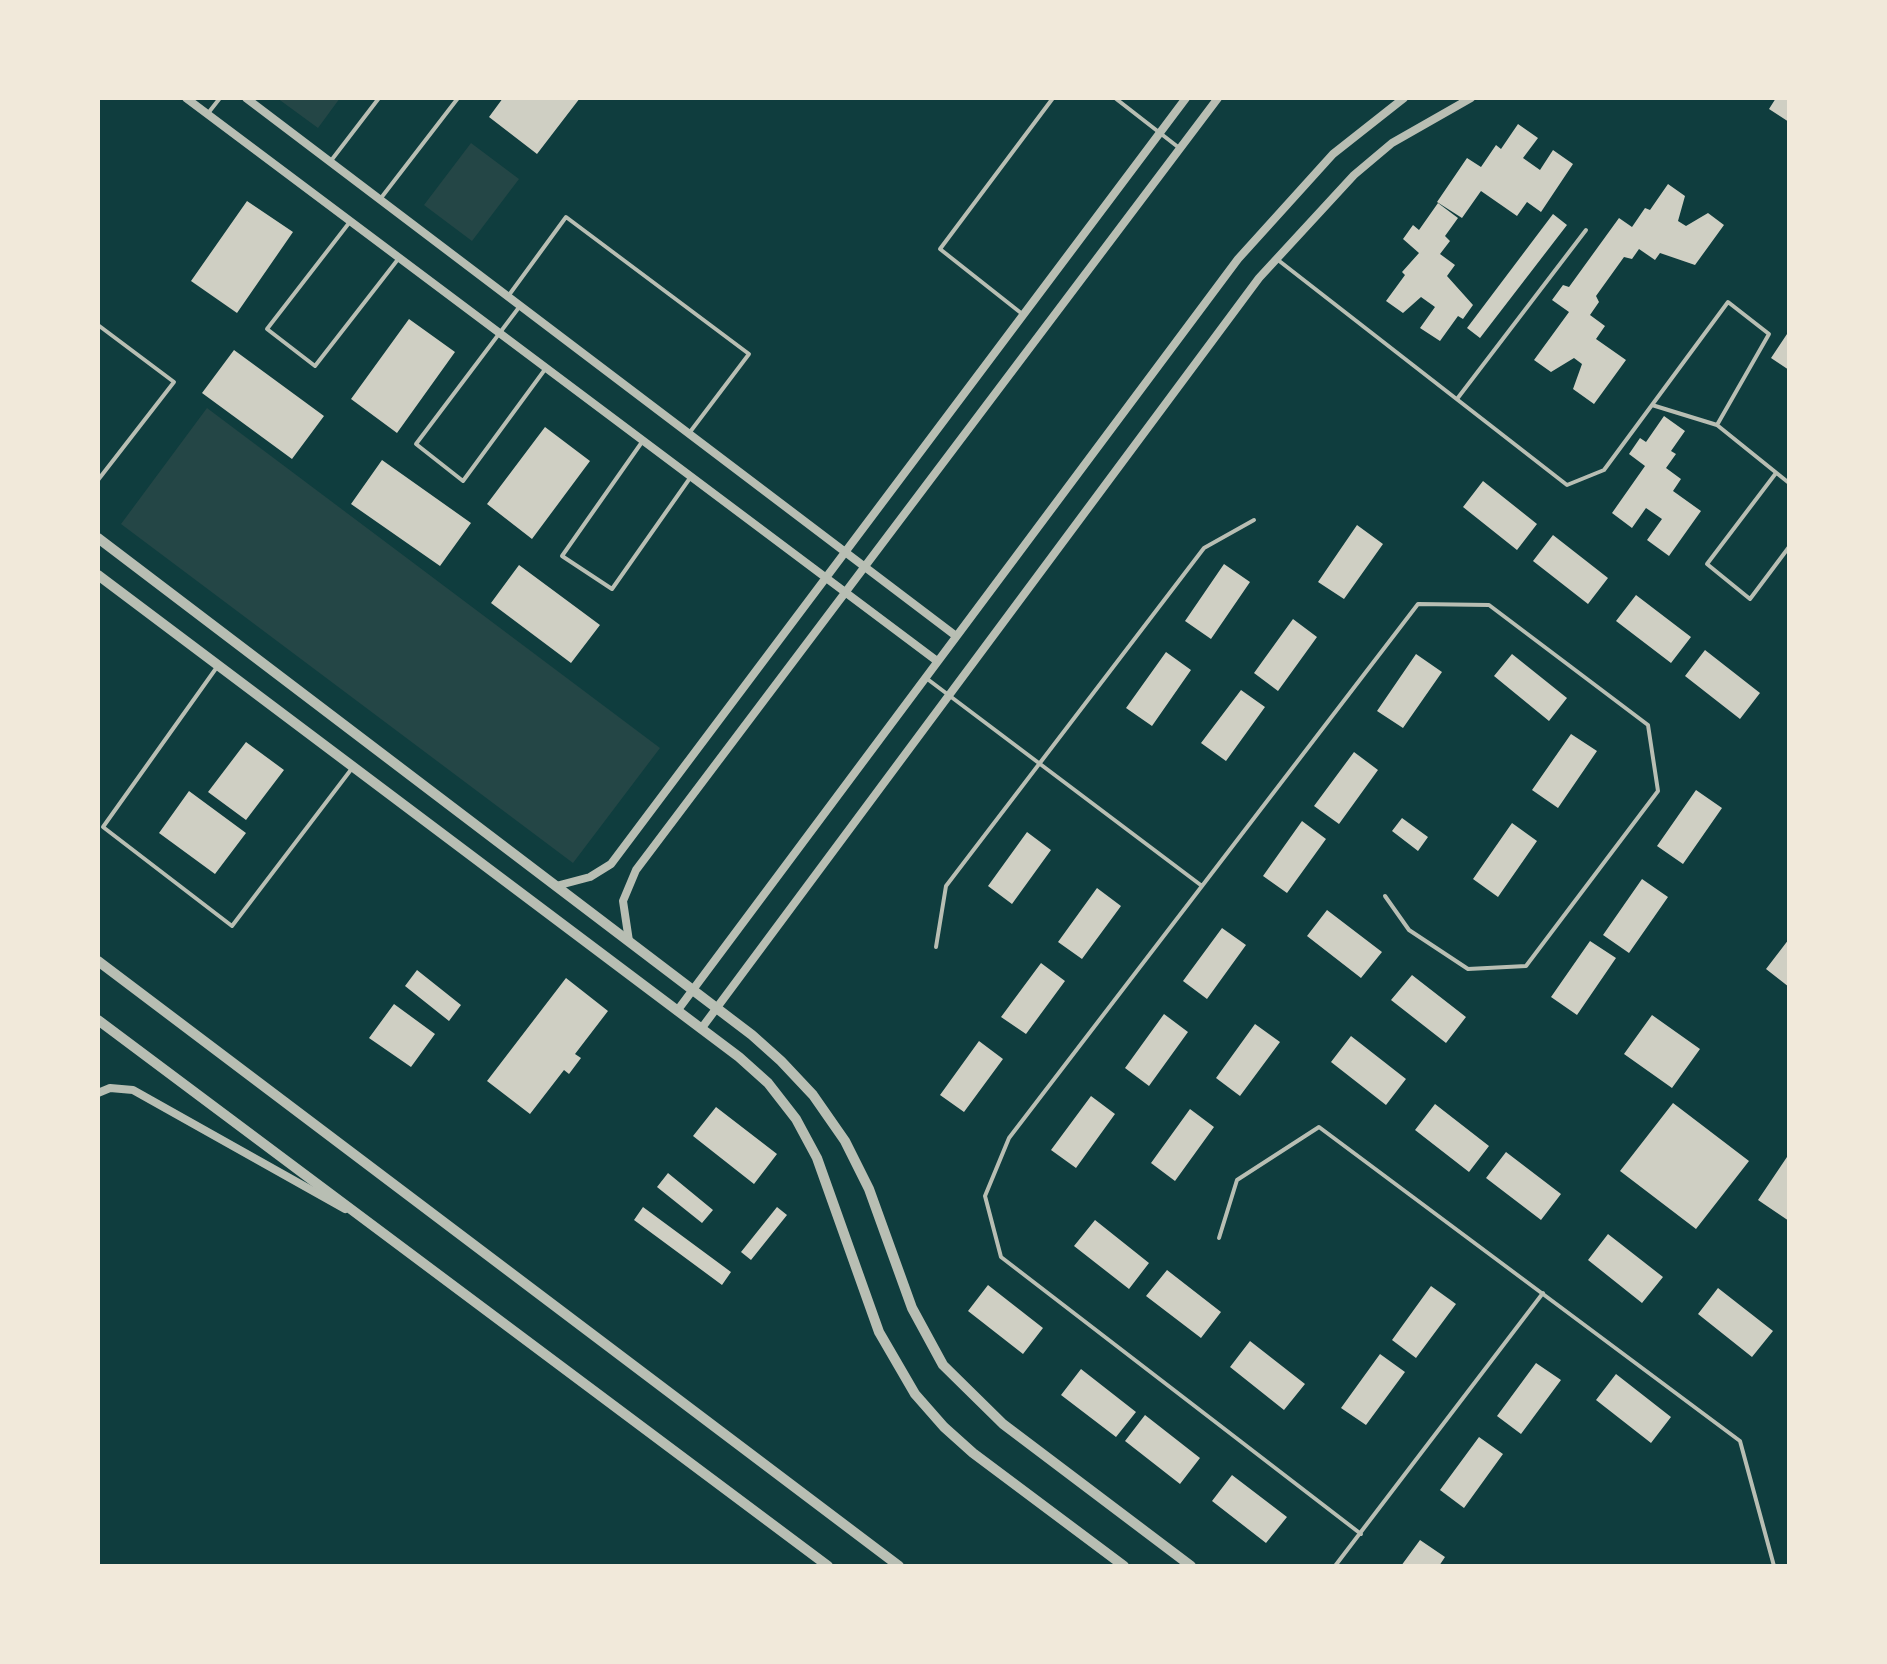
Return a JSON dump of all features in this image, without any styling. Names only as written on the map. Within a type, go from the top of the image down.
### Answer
[{"type":"street","points":[[186,98],[937,661]]},
{"type":"street","points":[[246,98],[956,636]]},
{"type":"street","points":[[556,886],[590,877],[611,864],[827,578],[1021,313],[1186,98]]},
{"type":"street","points":[[629,941],[623,901],[636,870],[1218,98]]},
{"type":"street","points":[[677,1011],[1238,259],[1333,154],[1404,98]]},
{"type":"street","points":[[701,1029],[1276,259],[1321,207],[1392,143],[1471,98]]},
{"type":"street","points":[[98,538],[717,1008],[781,1061],[813,1095],[845,1141],[869,1189],[912,1308],[943,1365],[1003,1424],[1191,1566]]},
{"type":"street","points":[[98,575],[701,1029],[768,1083],[796,1119],[817,1158],[879,1332],[915,1394],[944,1427],[973,1453],[1124,1566]]},
{"type":"street","points":[[98,961],[899,1566]]},
{"type":"street","points":[[98,1020],[828,1566]]},
{"type":"street","points":[[98,1093],[110,1088],[133,1090],[383,1231]]},
{"type":"lane","points":[[207,114],[220,98]]},
{"type":"lane","points":[[330,162],[379,98]]},
{"type":"lane","points":[[1021,313],[940,249],[1053,98]]},
{"type":"lane","points":[[1115,98],[1180,148]]},
{"type":"lane","points":[[380,200],[455,99]]},
{"type":"lane","points":[[508,297],[566,217],[749,354],[689,434]]},
{"type":"lane","points":[[350,221],[267,329],[315,366],[399,258]]},
{"type":"lane","points":[[1457,399],[1586,230]]},
{"type":"lane","points":[[1276,259],[1567,485],[1604,470],[1728,302],[1769,334],[1717,425]]},
{"type":"lane","points":[[520,306],[416,444],[463,481],[546,368]]},
{"type":"lane","points":[[98,325],[174,382],[98,480]]},
{"type":"lane","points":[[1652,405],[1717,425],[1789,483]]},
{"type":"lane","points":[[643,440],[562,556],[612,589],[691,477]]},
{"type":"lane","points":[[1776,473],[1707,564],[1750,599],[1789,547]]},
{"type":"lane","points":[[936,947],[946,886],[1204,548],[1254,520]]},
{"type":"lane","points":[[1361,1534],[1001,1257],[985,1196],[1009,1138],[1418,604],[1489,605],[1648,725],[1658,791],[1526,966],[1468,969],[1409,930],[1385,896]]},
{"type":"lane","points":[[219,665],[103,827],[232,926],[353,767]]},
{"type":"lane","points":[[926,678],[1202,886]]},
{"type":"lane","points":[[1219,1238],[1237,1180],[1319,1127],[1740,1441],[1774,1566]]},
{"type":"lane","points":[[1335,1566],[1543,1293]]},
{"type":"shaded area","points":[[277,98],[340,98],[318,128]]},
{"type":"shaded area","points":[[471,143],[519,179],[472,241],[424,205]]},
{"type":"shaded area","points":[[207,408],[660,748],[573,863],[121,524]]},
{"type":"building","points":[[503,98],[580,98],[537,154],[489,117]]},
{"type":"building","points":[[1776,98],[1789,98],[1789,122],[1769,109]]},
{"type":"building","points":[[1518,124],[1538,138],[1523,158],[1540,170],[1553,150],[1573,164],[1541,212],[1527,202],[1517,216],[1481,191],[1462,218],[1437,202],[1467,158],[1481,167],[1496,145],[1501,149]]},
{"type":"building","points":[[1668,184],[1685,196],[1678,221],[1686,226],[1708,213],[1724,225],[1695,265],[1660,253],[1655,260],[1639,249],[1632,259],[1624,257],[1596,296],[1599,302],[1590,315],[1605,326],[1596,339],[1626,360],[1594,404],[1573,389],[1582,364],[1574,358],[1551,372],[1534,360],[1569,312],[1552,300],[1563,285],[1569,287],[1619,218],[1632,227],[1645,208],[1650,210]]},
{"type":"building","points":[[247,201],[293,232],[237,313],[191,281]]},
{"type":"building","points":[[1438,203],[1458,218],[1445,236],[1450,241],[1440,254],[1455,265],[1447,276],[1473,305],[1463,319],[1458,316],[1440,341],[1420,328],[1435,307],[1421,297],[1403,313],[1386,301],[1405,275],[1402,272],[1419,253],[1403,239],[1413,225],[1419,230]]},
{"type":"building","points":[[1553,214],[1567,225],[1480,338],[1467,328]]},
{"type":"building","points":[[409,319],[455,352],[397,433],[351,399]]},
{"type":"building","points":[[1789,331],[1789,370],[1771,358]]},
{"type":"building","points":[[234,350],[324,416],[292,459],[202,393]]},
{"type":"building","points":[[1664,416],[1685,431],[1671,451],[1676,454],[1666,468],[1681,479],[1673,491],[1701,511],[1669,556],[1647,540],[1662,519],[1646,508],[1632,528],[1612,513],[1645,466],[1629,454],[1640,438],[1646,442]]},
{"type":"building","points":[[545,427],[590,461],[532,539],[487,504]]},
{"type":"building","points":[[382,460],[471,523],[440,566],[351,504]]},
{"type":"building","points":[[1483,481],[1537,524],[1517,550],[1463,507]]},
{"type":"building","points":[[1357,525],[1383,544],[1344,599],[1318,582]]},
{"type":"building","points":[[1553,535],[1608,578],[1588,604],[1533,561]]},
{"type":"building","points":[[1224,564],[1250,582],[1211,639],[1185,621]]},
{"type":"building","points":[[519,565],[600,625],[571,663],[491,603]]},
{"type":"building","points":[[1636,595],[1691,637],[1671,663],[1616,621]]},
{"type":"building","points":[[1293,619],[1317,637],[1278,691],[1254,673]]},
{"type":"building","points":[[1705,650],[1760,693],[1740,719],[1685,676]]},
{"type":"building","points":[[1166,652],[1191,670],[1152,726],[1126,708]]},
{"type":"building","points":[[1416,654],[1442,672],[1403,728],[1377,711]]},
{"type":"building","points":[[1512,654],[1567,698],[1549,721],[1494,676]]},
{"type":"building","points":[[1241,690],[1265,707],[1226,761],[1201,743]]},
{"type":"building","points":[[1571,734],[1597,751],[1558,808],[1532,790]]},
{"type":"building","points":[[246,742],[284,770],[246,820],[208,792]]},
{"type":"building","points":[[1354,752],[1378,770],[1339,824],[1314,806]]},
{"type":"building","points":[[1696,790],[1722,808],[1683,864],[1657,846]]},
{"type":"building","points":[[189,791],[246,833],[215,874],[159,833]]},
{"type":"building","points":[[1402,818],[1428,837],[1418,851],[1392,831]]},
{"type":"building","points":[[1302,821],[1326,839],[1287,893],[1263,876]]},
{"type":"building","points":[[1512,823],[1537,841],[1498,897],[1473,879]]},
{"type":"building","points":[[1027,832],[1051,850],[1012,904],[988,886]]},
{"type":"building","points":[[1642,879],[1668,897],[1629,953],[1603,935]]},
{"type":"building","points":[[1097,888],[1121,906],[1082,959],[1058,942]]},
{"type":"building","points":[[1327,910],[1382,952],[1361,978],[1307,936]]},
{"type":"building","points":[[1222,928],[1246,945],[1207,999],[1183,981]]},
{"type":"building","points":[[1789,939],[1789,987],[1766,969]]},
{"type":"building","points":[[1590,941],[1616,958],[1577,1015],[1551,997]]},
{"type":"building","points":[[1041,963],[1065,981],[1026,1034],[1001,1017]]},
{"type":"building","points":[[417,970],[461,1005],[449,1021],[405,986]]},
{"type":"building","points":[[1412,975],[1466,1017],[1446,1043],[1391,1000]]},
{"type":"building","points":[[566,978],[608,1011],[575,1054],[581,1058],[569,1074],[564,1070],[530,1114],[487,1081]]},
{"type":"building","points":[[394,1004],[435,1034],[411,1067],[369,1038]]},
{"type":"building","points":[[1164,1014],[1188,1032],[1149,1086],[1125,1068]]},
{"type":"building","points":[[1652,1015],[1700,1049],[1672,1088],[1624,1054]]},
{"type":"building","points":[[1255,1024],[1280,1042],[1240,1096],[1216,1078]]},
{"type":"building","points":[[1351,1036],[1406,1079],[1386,1105],[1331,1062]]},
{"type":"building","points":[[979,1041],[1003,1059],[964,1112],[940,1095]]},
{"type":"building","points":[[1091,1096],[1115,1114],[1076,1168],[1051,1150]]},
{"type":"building","points":[[1673,1103],[1749,1161],[1696,1229],[1620,1171]]},
{"type":"building","points":[[1435,1104],[1489,1146],[1469,1172],[1415,1130]]},
{"type":"building","points":[[716,1107],[777,1154],[754,1184],[693,1136]]},
{"type":"building","points":[[1190,1109],[1214,1127],[1175,1181],[1151,1163]]},
{"type":"building","points":[[1506,1152],[1561,1194],[1541,1220],[1486,1178]]},
{"type":"building","points":[[1789,1154],[1789,1221],[1758,1200]]},
{"type":"building","points":[[668,1173],[713,1210],[702,1223],[657,1187]]},
{"type":"building","points":[[643,1207],[731,1272],[722,1285],[634,1220]]},
{"type":"building","points":[[777,1207],[787,1215],[751,1260],[741,1252]]},
{"type":"building","points":[[1095,1220],[1149,1263],[1129,1289],[1074,1246]]},
{"type":"building","points":[[1608,1234],[1663,1277],[1642,1303],[1588,1260]]},
{"type":"building","points":[[1167,1270],[1221,1312],[1201,1338],[1146,1296]]},
{"type":"building","points":[[988,1285],[1043,1328],[1023,1354],[968,1311]]},
{"type":"building","points":[[1431,1286],[1456,1304],[1416,1358],[1392,1340]]},
{"type":"building","points":[[1718,1288],[1773,1331],[1752,1357],[1698,1314]]},
{"type":"building","points":[[1250,1341],[1305,1384],[1284,1410],[1230,1367]]},
{"type":"building","points":[[1380,1354],[1405,1372],[1366,1425],[1341,1408]]},
{"type":"building","points":[[1536,1363],[1561,1380],[1521,1434],[1497,1416]]},
{"type":"building","points":[[1081,1369],[1136,1412],[1116,1437],[1061,1395]]},
{"type":"building","points":[[1616,1374],[1671,1417],[1651,1443],[1596,1400]]},
{"type":"building","points":[[1145,1415],[1200,1458],[1180,1484],[1125,1441]]},
{"type":"building","points":[[1479,1437],[1503,1454],[1464,1508],[1440,1490]]},
{"type":"building","points":[[1232,1475],[1287,1517],[1266,1543],[1212,1501]]},
{"type":"building","points":[[1420,1540],[1445,1557],[1439,1566],[1401,1566]]}]
